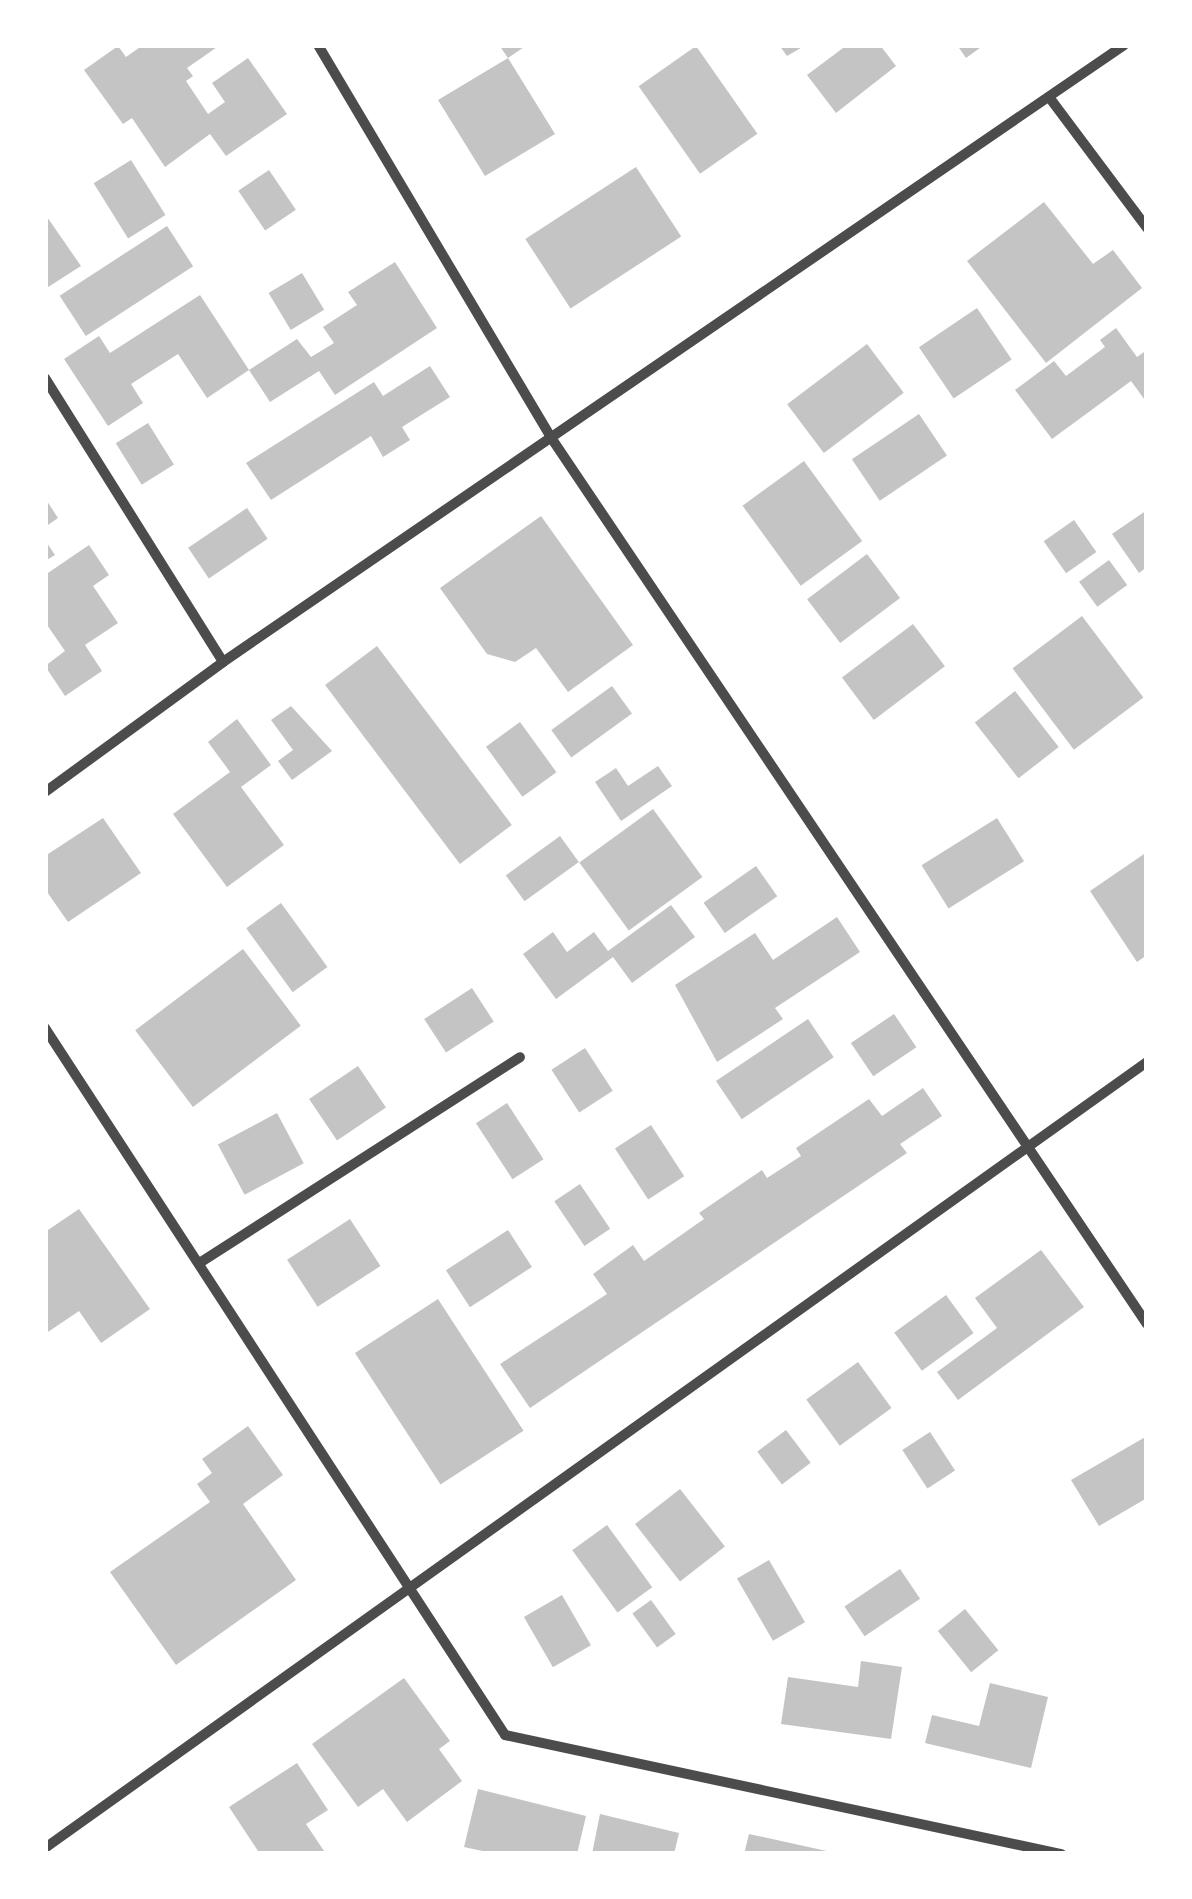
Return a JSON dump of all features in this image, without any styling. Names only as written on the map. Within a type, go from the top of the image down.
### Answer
[{"type":"street","points":[[318,45],[552,439],[1147,1324]]},
{"type":"street","points":[[45,792],[223,662],[1124,45]]},
{"type":"street","points":[[1049,97],[1147,228]]},
{"type":"street","points":[[45,378],[223,662]]},
{"type":"street","points":[[45,1028],[201,1262],[505,1735],[1061,1854]]},
{"type":"street","points":[[201,1262],[520,1057]]},
{"type":"street","points":[[45,1848],[1147,1062]]},
{"type":"building","points":[[143,45],[220,45],[187,68],[193,76],[186,81],[208,114],[225,102],[212,83],[248,58],[287,114],[226,156],[210,134],[165,167],[132,118],[123,124],[84,70],[118,46],[126,57]]},
{"type":"building","points":[[499,45],[527,45],[508,58]]},
{"type":"building","points":[[779,45],[806,45],[787,56]]},
{"type":"building","points":[[847,45],[880,45],[896,66],[836,113],[807,75]]},
{"type":"building","points":[[957,45],[984,45],[966,58]]},
{"type":"building","points":[[696,46],[757,134],[700,174],[639,86]]},
{"type":"building","points":[[508,58],[555,134],[485,176],[438,100]]},
{"type":"building","points":[[131,160],[165,215],[128,238],[94,183]]},
{"type":"building","points":[[636,167],[681,237],[571,309],[525,239]]},
{"type":"building","points":[[269,170],[296,210],[265,230],[238,191]]},
{"type":"building","points":[[1044,202],[1093,264],[1113,250],[1142,288],[1046,363],[967,261]]},
{"type":"building","points":[[45,214],[81,266],[45,289]]},
{"type":"building","points":[[167,226],[193,266],[86,336],[60,296]]},
{"type":"building","points":[[395,262],[437,328],[335,395],[319,371],[270,402],[249,370],[297,339],[311,357],[334,343],[323,327],[357,305],[348,292]]},
{"type":"building","points":[[302,273],[324,310],[291,330],[269,293]]},
{"type":"building","points":[[200,295],[249,370],[207,398],[178,354],[131,384],[143,403],[108,426],[64,359],[99,336],[110,353]]},
{"type":"building","points":[[977,308],[1012,359],[954,399],[919,347]]},
{"type":"building","points":[[1116,328],[1137,357],[1147,350],[1147,403],[1131,381],[1052,439],[1015,390],[1054,361],[1066,376],[1105,347],[1100,340]]},
{"type":"building","points":[[867,344],[904,393],[824,453],[787,404]]},
{"type":"building","points":[[430,366],[450,397],[402,427],[410,440],[383,457],[371,436],[271,500],[246,463],[374,382],[383,396]]},
{"type":"building","points":[[919,414],[947,455],[880,501],[852,459]]},
{"type":"building","points":[[148,423],[174,465],[142,485],[116,443]]},
{"type":"building","points":[[804,461],[862,541],[801,586],[743,506]]},
{"type":"building","points":[[45,498],[58,518],[45,527]]},
{"type":"building","points":[[247,508],[268,539],[209,578],[188,548]]},
{"type":"building","points":[[1147,510],[1147,567],[1139,573],[1112,534]]},
{"type":"building","points":[[541,516],[633,645],[568,692],[536,648],[515,662],[487,654],[440,588]]},
{"type":"building","points":[[1074,520],[1096,552],[1066,573],[1044,541]]},
{"type":"building","points":[[45,540],[55,555],[45,561]]},
{"type":"building","points":[[89,545],[109,575],[93,586],[118,623],[85,645],[102,671],[65,696],[45,666],[65,651],[45,622],[45,575]]},
{"type":"building","points":[[867,554],[900,598],[840,643],[807,599]]},
{"type":"building","points":[[1109,560],[1127,585],[1097,607],[1079,582]]},
{"type":"building","points":[[1082,616],[1143,697],[1074,750],[1013,668]]},
{"type":"building","points":[[913,624],[945,666],[874,720],[842,678]]},
{"type":"building","points":[[377,646],[512,825],[460,864],[325,685]]},
{"type":"building","points":[[612,686],[632,714],[571,758],[551,730]]},
{"type":"building","points":[[1015,691],[1059,747],[1019,778],[975,722]]},
{"type":"building","points":[[291,706],[332,751],[292,780],[278,761],[293,750],[271,720]]},
{"type":"building","points":[[237,719],[271,765],[241,787],[284,845],[227,887],[173,814],[230,772],[208,742]]},
{"type":"building","points":[[520,722],[556,772],[522,797],[486,747]]},
{"type":"building","points":[[658,766],[672,786],[621,821],[595,782],[616,768],[628,786]]},
{"type":"building","points":[[653,809],[702,877],[629,930],[579,862]]},
{"type":"building","points":[[103,818],[141,873],[68,922],[45,889],[45,856]]},
{"type":"building","points":[[997,818],[1024,861],[949,908],[922,865]]},
{"type":"building","points":[[560,836],[579,862],[525,901],[506,875]]},
{"type":"building","points":[[1147,852],[1147,955],[1137,962],[1090,891]]},
{"type":"building","points":[[756,866],[777,896],[725,933],[704,903]]},
{"type":"building","points":[[281,903],[327,967],[293,992],[246,928]]},
{"type":"building","points":[[671,905],[695,937],[632,983],[613,957],[556,999],[523,954],[553,932],[567,952],[594,932],[608,951]]},
{"type":"building","points":[[837,917],[860,952],[775,1008],[783,1019],[717,1062],[675,985],[755,933],[773,960]]},
{"type":"building","points":[[243,949],[301,1026],[193,1107],[135,1030]]},
{"type":"building","points":[[472,988],[494,1022],[446,1053],[424,1019]]},
{"type":"building","points":[[894,1014],[916,1047],[873,1076],[851,1043]]},
{"type":"building","points":[[808,1019],[834,1057],[742,1119],[716,1081]]},
{"type":"building","points":[[585,1048],[613,1091],[579,1113],[551,1070]]},
{"type":"building","points":[[358,1066],[386,1107],[337,1140],[309,1099]]},
{"type":"building","points":[[923,1088],[942,1116],[900,1144],[907,1153],[530,1408],[500,1364],[607,1294],[593,1274],[633,1245],[644,1261],[704,1219],[699,1213],[762,1170],[767,1178],[801,1156],[796,1148],[869,1099],[882,1116]]},
{"type":"building","points":[[507,1103],[543,1159],[512,1179],[476,1123]]},
{"type":"building","points":[[277,1113],[304,1163],[245,1195],[218,1144]]},
{"type":"building","points":[[651,1125],[684,1176],[648,1200],[615,1148]]},
{"type":"building","points":[[580,1184],[610,1229],[584,1246],[554,1201]]},
{"type":"building","points":[[79,1209],[150,1309],[101,1343],[79,1311],[45,1334],[45,1232]]},
{"type":"building","points":[[350,1219],[380,1266],[318,1307],[287,1260]]},
{"type":"building","points":[[508,1230],[532,1267],[470,1307],[446,1270]]},
{"type":"building","points":[[1041,1250],[1084,1307],[958,1400],[937,1372],[997,1328],[975,1298]]},
{"type":"building","points":[[946,1295],[974,1333],[922,1371],[894,1333]]},
{"type":"building","points":[[438,1299],[524,1431],[440,1485],[355,1353]]},
{"type":"building","points":[[858,1362],[892,1408],[840,1446],[806,1400]]},
{"type":"building","points":[[248,1426],[283,1475],[243,1504],[296,1580],[176,1665],[110,1572],[210,1502],[197,1484],[212,1473],[202,1459]]},
{"type":"building","points":[[786,1430],[811,1463],[782,1484],[757,1452]]},
{"type":"building","points":[[930,1432],[955,1471],[927,1489],[902,1450]]},
{"type":"building","points":[[1147,1436],[1147,1498],[1099,1526],[1071,1480]]},
{"type":"building","points":[[680,1489],[725,1547],[680,1582],[635,1524]]},
{"type":"building","points":[[607,1525],[652,1587],[617,1613],[572,1550]]},
{"type":"building","points":[[769,1560],[805,1622],[773,1641],[737,1578]]},
{"type":"building","points":[[900,1569],[920,1599],[865,1636],[844,1606]]},
{"type":"building","points":[[562,1595],[591,1645],[553,1667],[524,1617]]},
{"type":"building","points":[[651,1600],[676,1634],[657,1647],[632,1614]]},
{"type":"building","points":[[965,1609],[998,1650],[971,1672],[938,1631]]},
{"type":"building","points":[[861,1661],[902,1667],[891,1739],[781,1724],[788,1677],[858,1687]]},
{"type":"building","points":[[404,1678],[450,1741],[439,1749],[462,1781],[407,1822],[383,1789],[358,1807],[312,1744]]},
{"type":"building","points":[[990,1683],[1048,1697],[1031,1768],[925,1743],[932,1715],[979,1726]]},
{"type":"building","points":[[297,1763],[328,1810],[306,1824],[324,1851],[260,1854],[229,1807]]},
{"type":"building","points":[[478,1789],[586,1816],[577,1854],[496,1854],[464,1847]]},
{"type":"building","points":[[600,1814],[679,1833],[674,1854],[592,1854]]},
{"type":"building","points":[[749,1834],[831,1852],[831,1854],[744,1854]]}]
